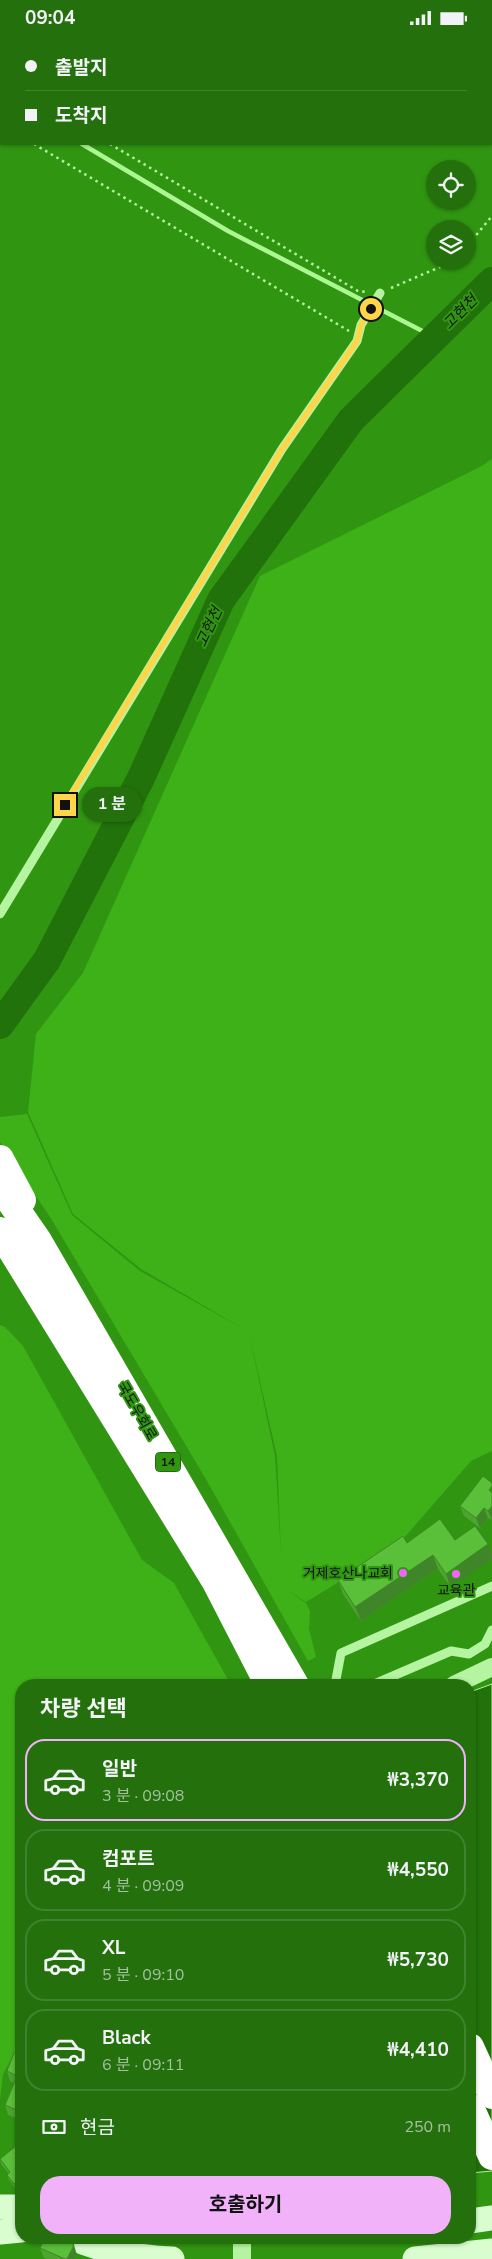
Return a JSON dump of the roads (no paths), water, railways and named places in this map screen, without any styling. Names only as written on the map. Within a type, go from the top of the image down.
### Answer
[{"type":"highway","points":[[0,1159],[16,1187],[38,1241]]},
{"type":"highway","name":"14","points":[[0,1186],[38,1241]]},
{"type":"highway","name":"14","points":[[0,1231],[20,1265]]},
{"type":"highway","name":"국도우회로","points":[[38,1241],[292,1679]]},
{"type":"highway","points":[[0,1245],[20,1265]]},
{"type":"highway","name":"국도우회로","points":[[20,1265],[216,1582],[266,1679]]},
{"type":"highway","points":[[476,2060],[492,2095]]},
{"type":"highway","points":[[476,2120],[492,2156]]},
{"type":"street","points":[[467,1679],[492,1667]]},
{"type":"street","points":[[0,2207],[15,2207]]},
{"type":"street","points":[[476,2220],[492,2217]]},
{"type":"street","points":[[0,2232],[15,2231]]},
{"type":"street","points":[[89,2244],[107,2251],[134,2257],[172,2259]]},
{"type":"street","points":[[242,2244],[242,2259]]},
{"type":"street","points":[[415,2244],[425,2255],[492,2251]]},
{"type":"lane","points":[[0,914],[282,449],[357,341],[361,325],[380,293]]},
{"type":"lane","points":[[336,1679],[341,1653],[492,1585]]},
{"type":"lane","points":[[386,1679],[451,1651],[469,1654],[485,1644],[492,1631]]},
{"type":"waterway","points":[[84,145],[228,231],[434,337]]},
{"type":"waterway","name":"고현천","points":[[0,1025],[47,960],[141,778],[221,600],[351,420],[492,281]]},
{"type":"place","name":"거제호산나교회","points":[[403,1573]]},
{"type":"place","name":"교육관","points":[[456,1574]]}]
